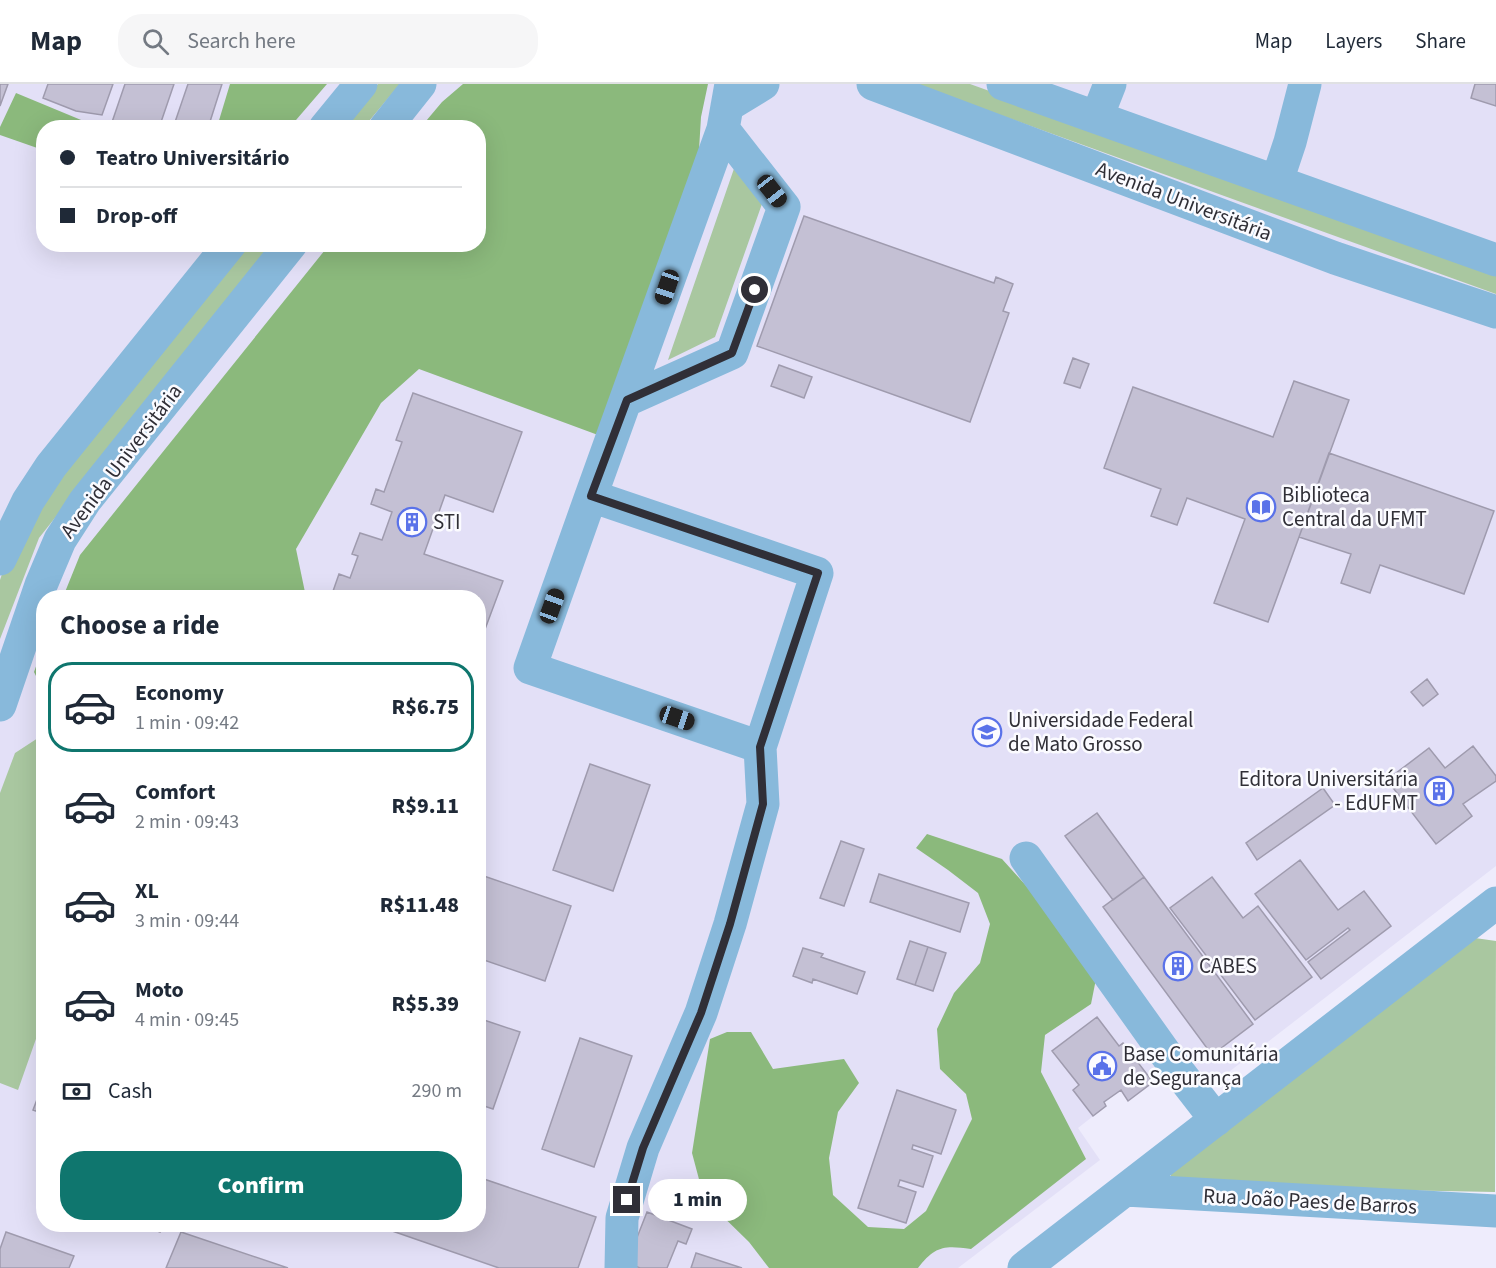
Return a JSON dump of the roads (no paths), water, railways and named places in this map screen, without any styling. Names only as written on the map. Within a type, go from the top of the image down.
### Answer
[{"type":"street","points":[[332,120],[361,84]]},
{"type":"street","points":[[391,120],[420,84]]},
{"type":"street","points":[[760,747],[530,668],[627,400],[727,106],[763,84]]},
{"type":"street","name":"Avenida Universitária","points":[[873,84],[1325,254],[1496,312]]},
{"type":"street","points":[[1097,117],[1110,84]]},
{"type":"street","points":[[1277,181],[1305,84]]},
{"type":"street","points":[[1008,85],[1496,260]]},
{"type":"street","points":[[627,400],[732,353],[784,207],[727,106]]},
{"type":"street","points":[[0,559],[28,501],[51,466],[224,252]]},
{"type":"street","name":"Avenida Universitária","points":[[39,590],[60,540],[85,501],[285,252]]},
{"type":"street","points":[[591,496],[818,573],[760,747],[763,804],[730,924],[701,1013],[643,1148],[622,1218],[621,1268]]},
{"type":"street","name":"Avenida Universitária","points":[[0,705],[36,600]]},
{"type":"street","points":[[1026,858],[1175,1067],[1216,1120]]},
{"type":"street","points":[[1024,1268],[1496,903]]},
{"type":"street","name":"Rua João Paes de Barros","points":[[1125,1190],[1496,1211]]},
{"type":"place","name":"Biblioteca Central da UFMT","points":[[1261,507]]},
{"type":"place","name":"STI","points":[[412,522]]},
{"type":"place","name":"Universidade Federal de Mato Grosso","points":[[987,732]]},
{"type":"place","name":"Editora Universitária - EdUFMT","points":[[1439,791]]},
{"type":"place","name":"CABES","points":[[1178,966]]},
{"type":"place","name":"Base Comunitária de Segurança","points":[[1102,1066]]}]
